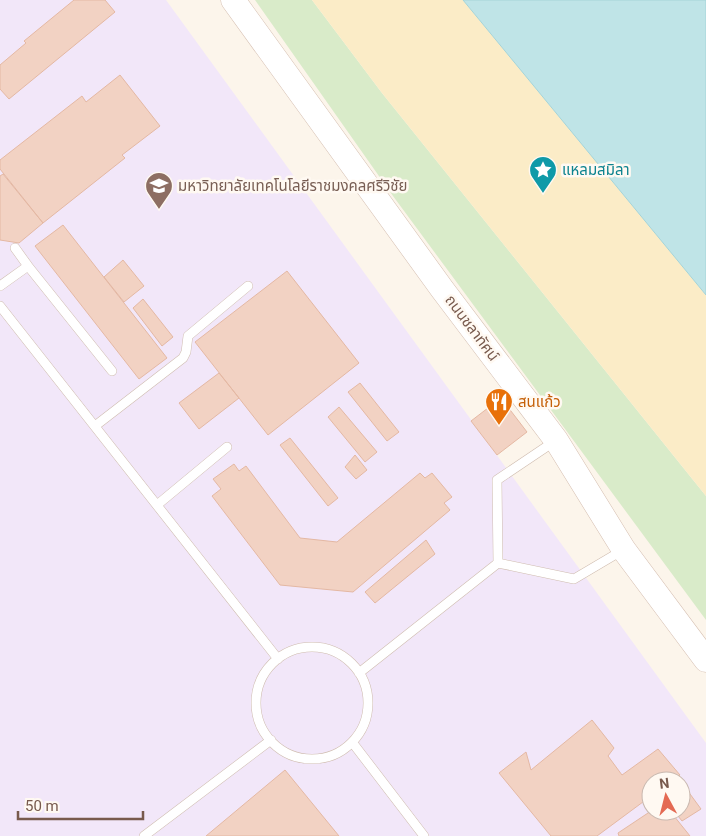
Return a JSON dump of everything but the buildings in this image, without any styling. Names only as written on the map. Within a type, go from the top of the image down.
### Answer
[{"type":"main road","name":"ถนนชลาทัศน์","points":[[233,0],[442,289],[556,440],[624,550],[706,660]]},
{"type":"lane","points":[[15,248],[112,371]]},
{"type":"lane","points":[[0,286],[28,266]]},
{"type":"lane","points":[[95,426],[175,365],[186,352],[188,336],[248,286]]},
{"type":"lane","points":[[0,306],[278,659]]},
{"type":"lane","points":[[498,564],[497,480],[556,440]]},
{"type":"lane","points":[[157,505],[227,447]]},
{"type":"lane","points":[[360,673],[498,564],[574,579],[624,550]]},
{"type":"lane","points":[[317,648],[341,655],[360,673],[368,693],[367,714],[364,725],[352,742],[335,754],[315,758],[295,756],[270,740],[260,722],[256,702],[260,683],[278,659],[297,650],[317,648]]},
{"type":"lane","points":[[144,836],[270,740]]},
{"type":"lane","points":[[352,742],[424,836]]},
{"type":"shaded area","name":"มหาวิทยาลัยเทคโนโลยีราชมงคลศรีวิชัย","points":[[0,0],[166,0],[706,743],[706,836],[0,836]]},
{"type":"green space","points":[[255,0],[312,0],[382,93],[706,496],[706,620],[393,196]]},
{"type":"sand","name":"แหลมสมิลา","points":[[312,0],[463,0],[706,295],[706,496],[382,93]]},
{"type":"water","points":[[463,0],[706,0],[706,295]]},
{"type":"place","name":"แหลมสมิลา","points":[[543,194]]},
{"type":"place","name":"มหาวิทยาลัยเทคโนโลยีราชมงคลศรีวิชัย","points":[[159,210]]},
{"type":"place","name":"สนแก้ว","points":[[499,426]]}]
